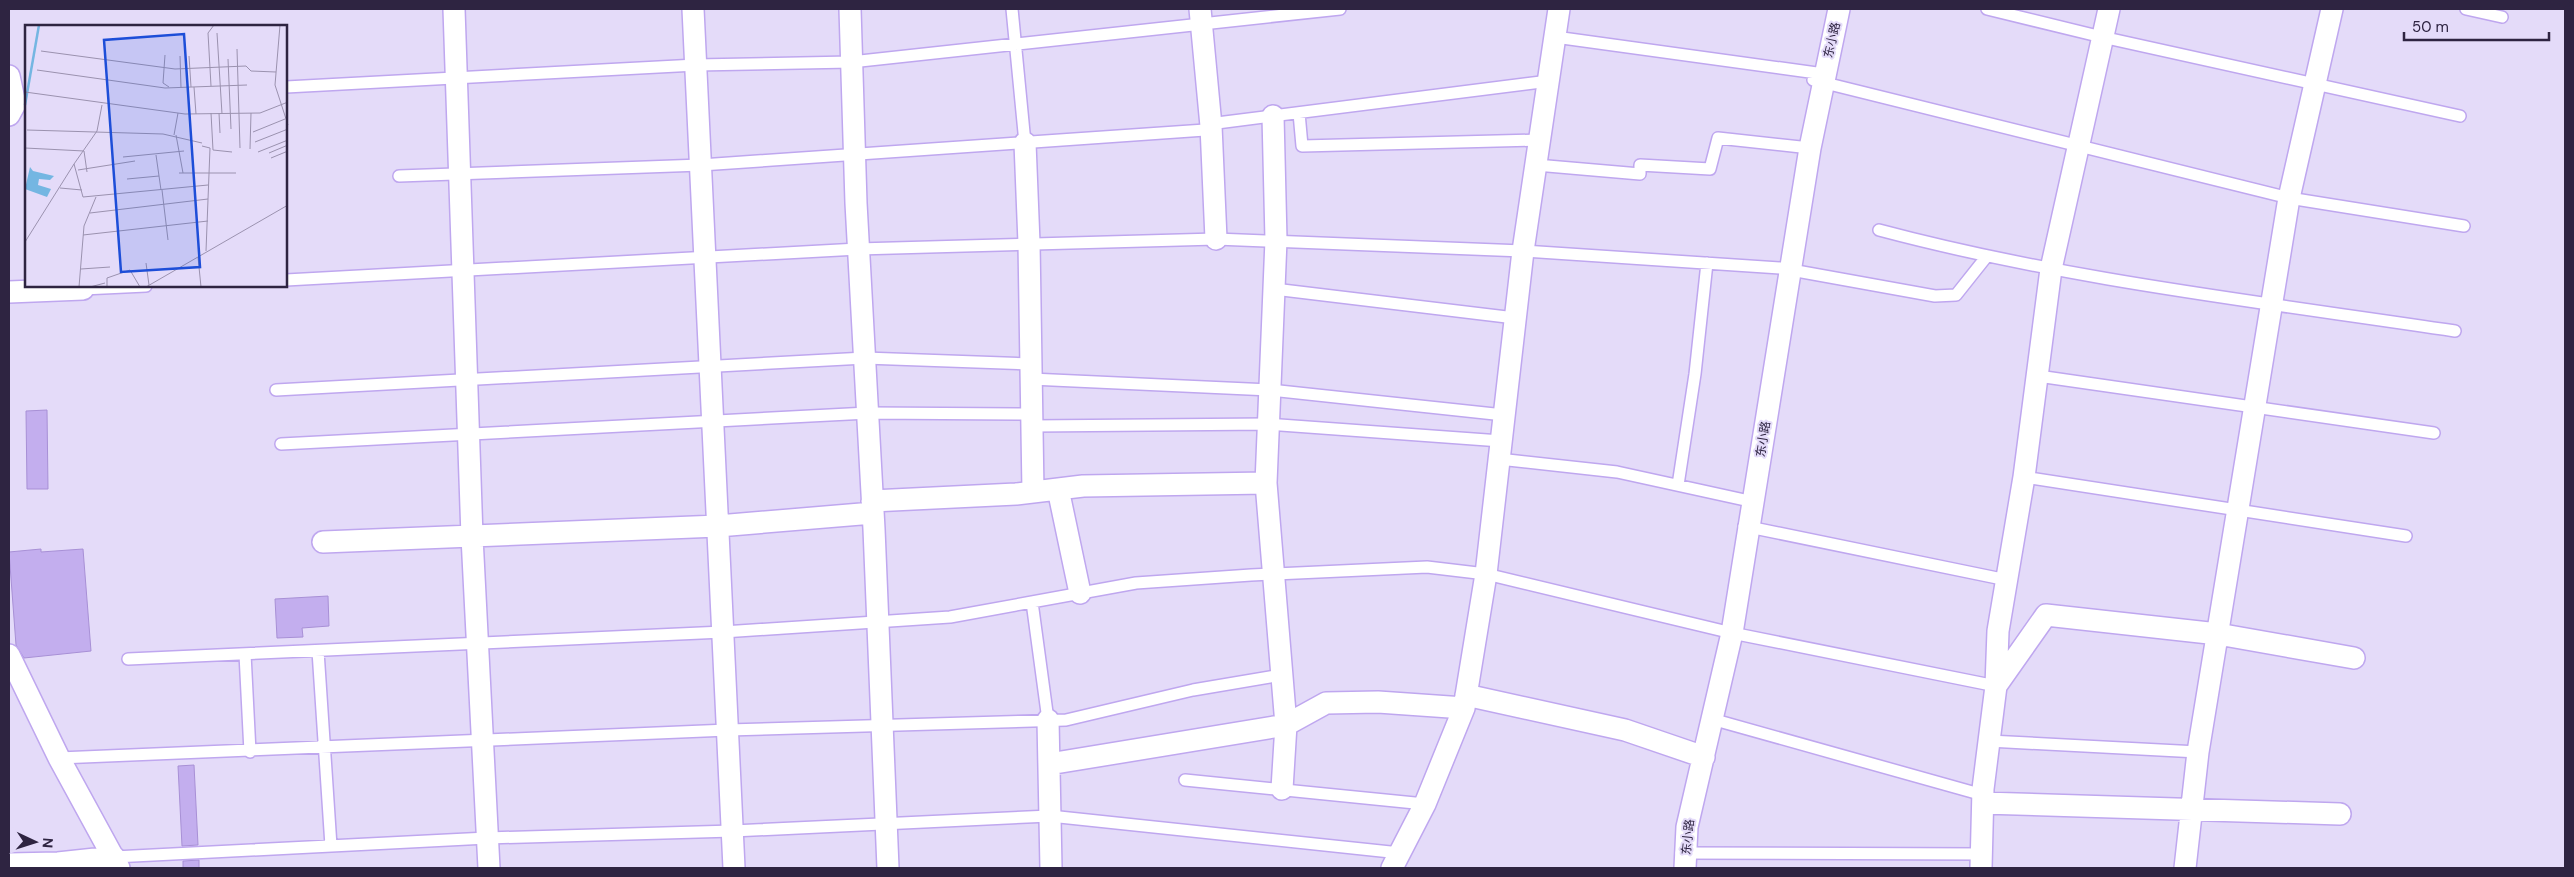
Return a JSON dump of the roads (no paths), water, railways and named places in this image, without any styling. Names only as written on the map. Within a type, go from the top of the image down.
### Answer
[{"type":"street","points":[[454,9],[472,537],[488,868]]},
{"type":"street","points":[[693,9],[734,868]]},
{"type":"street","points":[[850,9],[858,248],[873,507],[888,868]]},
{"type":"street","points":[[1396,861],[1425,804],[1465,701],[1486,574],[1523,251],[1559,9]]},
{"type":"street","name":"东小路","points":[[1681,860],[1680,823],[1701,756],[1728,632],[1828,9]]},
{"type":"street","name":"东小路","points":[[1818,77],[1839,9]]},
{"type":"street","points":[[1981,861],[1983,799],[1996,686],[1998,632],[2024,477],[2051,269],[2077,144],[2109,9]]},
{"type":"street","points":[[2185,868],[2198,752],[2289,198],[2332,9]]},
{"type":"street","points":[[1200,16],[1211,126],[1216,239]]},
{"type":"street","points":[[9,76],[15,104],[9,115]]},
{"type":"street","points":[[1273,116],[1276,240],[1266,483],[1286,726],[1282,790]]},
{"type":"street","points":[[1025,144],[1030,243],[1033,492]]},
{"type":"street","points":[[9,292],[83,289]]},
{"type":"street","points":[[323,542],[718,526],[873,507],[1083,486],[1266,483]]},
{"type":"street","points":[[1058,489],[1080,593]]},
{"type":"street","points":[[1996,686],[2046,614],[2218,634],[2354,658]]},
{"type":"street","points":[[9,655],[59,758],[116,863],[9,864]]},
{"type":"street","points":[[1049,764],[1286,726],[1326,703],[1378,702],[1465,701],[1625,730],[1701,756]]},
{"type":"street","points":[[1048,720],[1051,868]]},
{"type":"street","points":[[1983,799],[2193,810],[2340,814]]},
{"type":"lane","points":[[1012,9],[1025,144]]},
{"type":"lane","points":[[288,87],[696,65],[852,62],[1015,44],[1200,16],[1340,9]]},
{"type":"lane","points":[[1988,9],[2102,38],[2460,116]]},
{"type":"lane","points":[[2466,9],[2502,17]]},
{"type":"lane","points":[[1555,37],[1818,77],[2289,198],[2464,226]]},
{"type":"lane","points":[[399,176],[701,165],[855,156],[1205,130],[1217,123],[1548,81]]},
{"type":"lane","points":[[1299,112],[1302,146],[1540,140]]},
{"type":"lane","points":[[1536,165],[1640,174],[1640,165],[1710,169],[1718,138],[1806,147]]},
{"type":"lane","points":[[1879,230],[1944,248],[2051,269],[2455,331]]},
{"type":"lane","points":[[288,280],[463,272],[858,248],[1216,239],[1523,251],[1785,268],[1935,296],[1956,295],[1987,256]]},
{"type":"lane","points":[[1678,485],[1695,374],[1707,262]]},
{"type":"lane","points":[[83,289],[104,288]]},
{"type":"lane","points":[[1274,289],[1515,318]]},
{"type":"lane","points":[[276,390],[865,358],[1270,390],[1504,415]]},
{"type":"lane","points":[[2038,376],[2434,433]]},
{"type":"lane","points":[[281,444],[868,413],[1032,420],[1268,424],[1500,450],[1617,472],[1750,502]]},
{"type":"lane","points":[[2024,477],[2406,536]]},
{"type":"lane","points":[[1746,526],[2007,580]]},
{"type":"lane","points":[[128,659],[723,632],[950,617],[1136,583],[1272,574],[1427,567],[1486,574],[1728,632],[1996,686]]},
{"type":"lane","points":[[1032,602],[1048,720]]},
{"type":"lane","points":[[318,651],[332,846]]},
{"type":"lane","points":[[245,654],[250,752]]},
{"type":"lane","points":[[59,758],[325,749],[728,730],[1066,720],[1194,690],[1282,675]]},
{"type":"lane","points":[[1709,719],[1983,799]]},
{"type":"lane","points":[[1989,741],[2198,752]]},
{"type":"lane","points":[[1185,780],[1425,804]]},
{"type":"lane","points":[[116,863],[332,846],[487,838],[733,831],[1050,816],[1396,861]]},
{"type":"lane","points":[[1681,860],[1981,861]]}]
